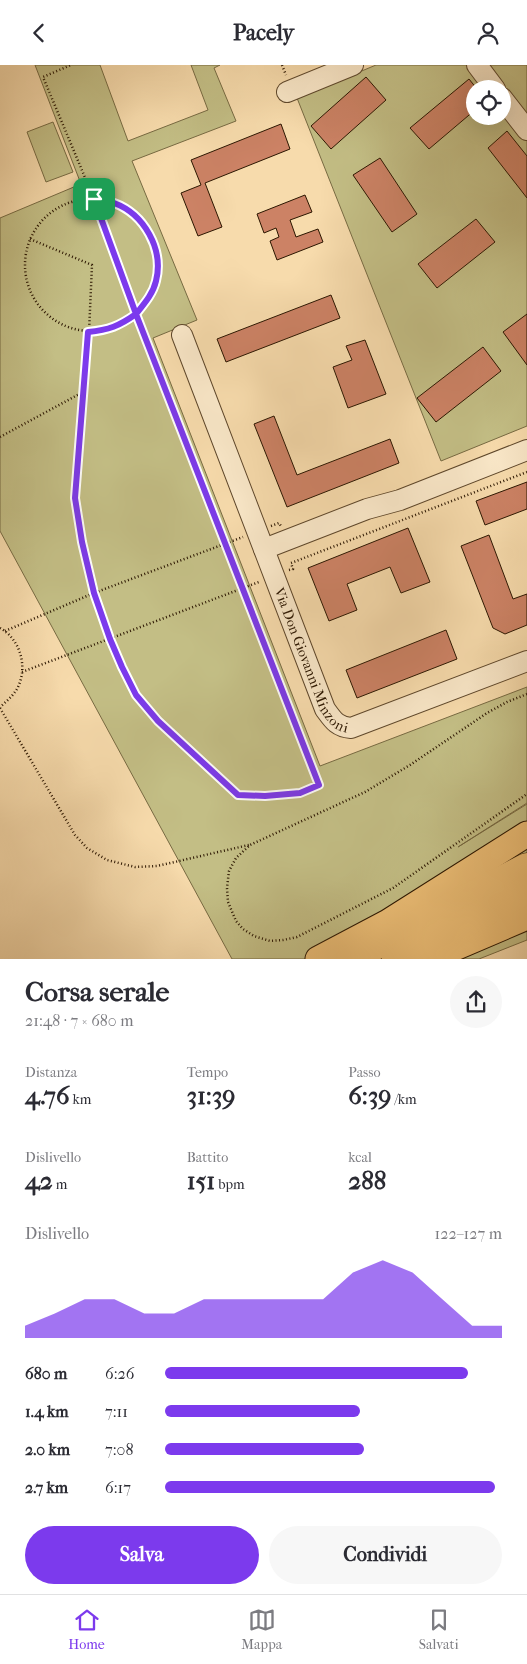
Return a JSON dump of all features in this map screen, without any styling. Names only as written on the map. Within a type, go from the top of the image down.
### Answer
[{"type":"highway","points":[[350,959],[527,867]]},
{"type":"highway","points":[[396,959],[527,890]]},
{"type":"main road","points":[[318,959],[388,922],[527,834]]},
{"type":"main road","points":[[429,959],[527,917]]},
{"type":"street","points":[[287,93],[353,65]]},
{"type":"street","points":[[477,65],[488,80]]},
{"type":"street","points":[[511,110],[527,130]]},
{"type":"street","name":"Via Don Giovanni Minzoni","points":[[182,335],[325,709],[332,720],[342,727],[351,728],[361,725],[527,661]]},
{"type":"street","points":[[264,549],[367,509],[409,497],[527,449]]},
{"type":"path","points":[[30,239],[92,265],[75,498],[82,542],[94,593],[110,639],[136,695],[158,721],[238,795],[265,796],[300,793],[319,785],[136,314],[94,199],[43,77],[72,65]]},
{"type":"path","points":[[94,199],[114,203],[131,212],[144,226],[154,243],[158,262],[156,281],[148,299],[136,314],[122,324],[106,330],[88,332],[67,328],[49,317],[34,301],[26,281],[25,260],[30,239],[41,222],[56,209],[74,201],[94,199]]},
{"type":"path","points":[[0,437],[83,392]]},
{"type":"path","points":[[22,673],[293,569],[291,563],[527,472]]},
{"type":"path","points":[[5,631],[94,593]]},
{"type":"path","points":[[0,628],[13,639],[22,661],[22,673],[18,686],[11,698],[0,707],[75,835],[87,848],[107,860],[135,867],[157,866],[250,845],[365,792],[410,765],[487,713],[527,694]]},
{"type":"path","points":[[250,845],[236,858],[229,871],[228,902],[236,921],[243,929],[254,936],[270,941],[283,940],[297,937],[393,888],[527,795]]},
{"type":"shaded area","points":[[35,65],[100,65],[128,141],[208,110],[191,65],[220,65],[214,68],[236,121],[132,161],[197,320],[153,338],[320,766],[527,687],[527,803],[458,847],[527,804],[527,940],[479,959],[232,959],[0,531],[0,218],[81,184]]},
{"type":"shaded area","points":[[376,65],[527,65],[527,426],[441,461],[297,98]]},
{"type":"shaded area","points":[[53,122],[73,172],[46,182],[27,132]]},
{"type":"building","points":[[366,77],[386,100],[331,149],[311,126]]},
{"type":"building","points":[[466,81],[466,118],[429,149],[410,128]]},
{"type":"building","points":[[281,124],[290,149],[205,183],[222,227],[198,236],[181,193],[201,185],[191,160]]},
{"type":"building","points":[[507,131],[527,156],[527,198],[488,148]]},
{"type":"building","points":[[380,158],[417,214],[392,232],[353,175]]},
{"type":"building","points":[[305,195],[312,212],[290,220],[296,237],[318,229],[323,242],[277,260],[270,241],[279,237],[276,228],[264,233],[257,214]]},
{"type":"building","points":[[476,219],[495,242],[437,288],[418,264]]},
{"type":"building","points":[[331,295],[340,318],[226,362],[217,339]]},
{"type":"building","points":[[527,314],[527,365],[503,332]]},
{"type":"building","points":[[365,340],[386,394],[348,408],[333,367],[352,360],[346,346]]},
{"type":"building","points":[[483,347],[501,371],[436,422],[417,398]]},
{"type":"building","points":[[274,416],[297,475],[390,439],[399,463],[287,507],[254,424]]},
{"type":"building","points":[[527,482],[527,509],[485,525],[476,501]]},
{"type":"building","points":[[408,528],[430,582],[401,593],[390,567],[347,584],[357,610],[329,621],[308,568]]},
{"type":"building","points":[[489,535],[513,599],[527,594],[527,625],[505,634],[493,628],[461,546]]},
{"type":"building","points":[[446,630],[457,659],[357,698],[346,670]]},
{"type":"route","points":[[94,199],[114,203],[131,212],[144,226],[154,243],[158,262],[156,281],[148,299],[136,314],[319,785],[300,793],[265,796],[238,795],[158,721],[136,695],[122,667],[94,593],[82,542],[75,498],[88,332],[106,330],[122,324],[136,314],[94,199]]}]
